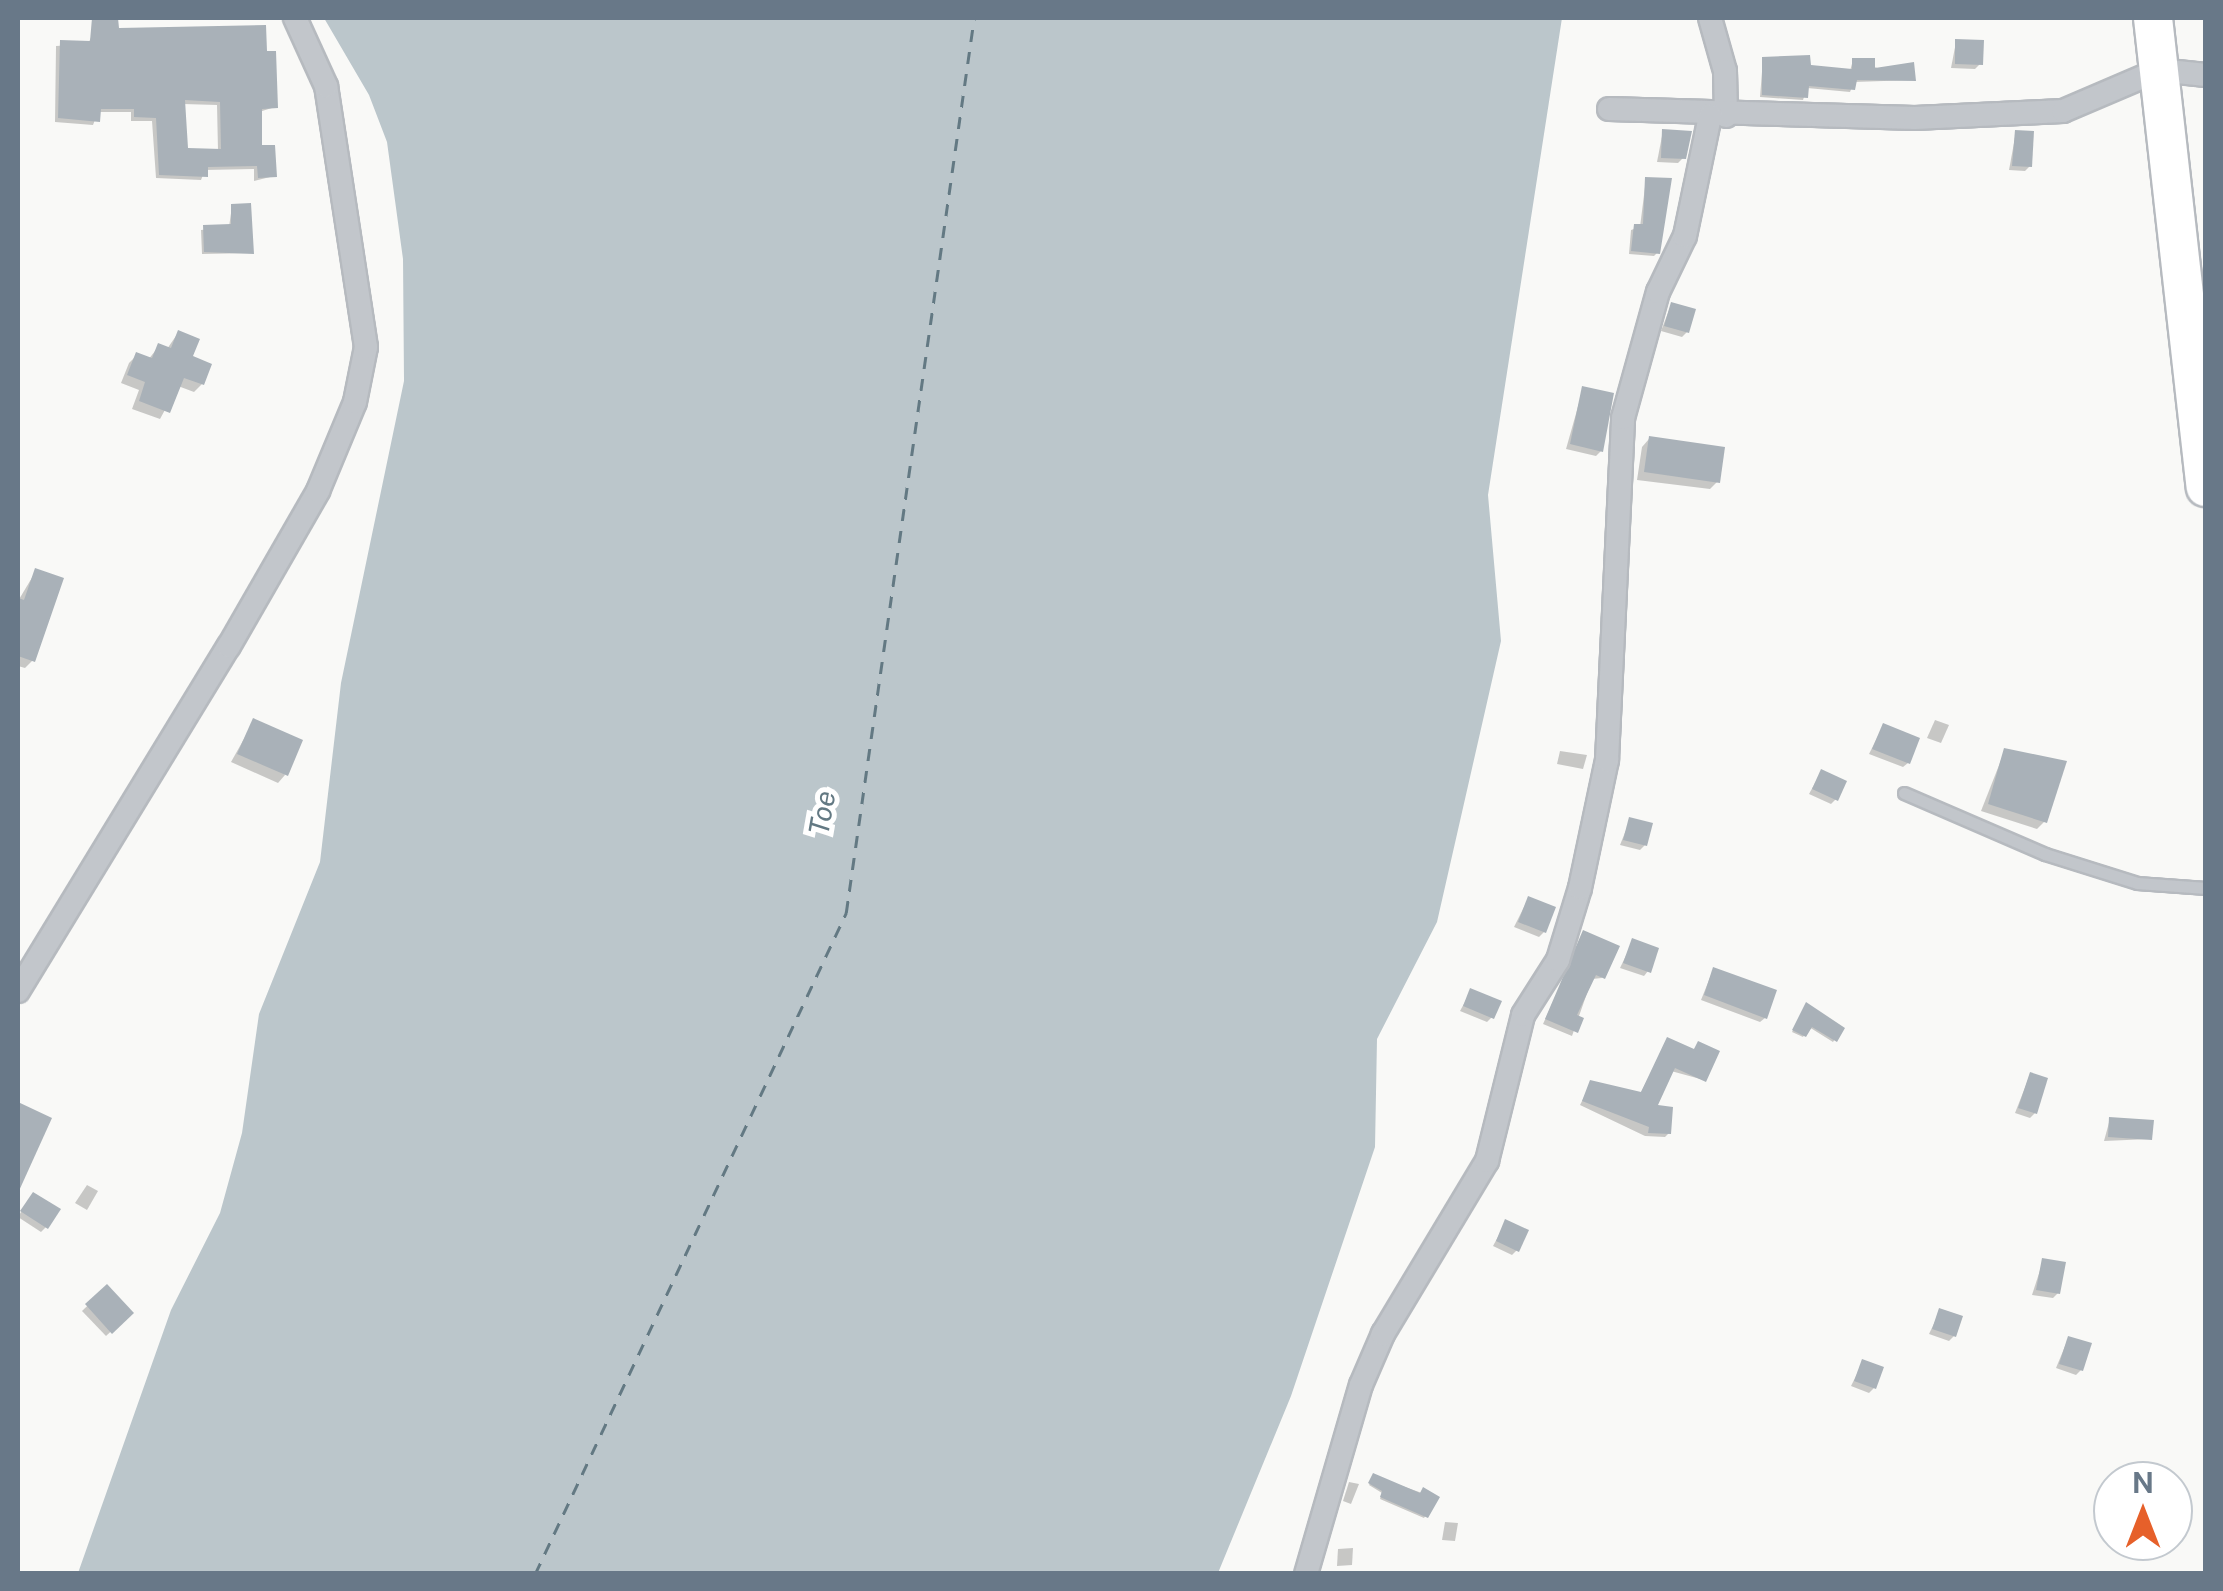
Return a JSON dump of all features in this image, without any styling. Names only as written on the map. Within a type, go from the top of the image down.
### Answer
[{"type":"main road","points":[[2153,18],[2206,487]]},
{"type":"street","points":[[18,991],[249,612],[318,491],[355,402],[366,347],[326,86],[295,18]]},
{"type":"street","points":[[1306,1574],[1361,1384],[1383,1334],[1487,1161],[1523,1015],[1558,960],[1580,888],[1606,760],[1623,418],[1658,292],[1685,236],[1718,116],[1725,71],[1710,18]]},
{"type":"street","points":[[1609,109],[1718,116],[2063,111],[2159,70],[2206,74]]},
{"type":"lane","points":[[1904,793],[2119,877],[2206,888]]},
{"type":"water","name":"Toe","points":[[324,18],[1562,18],[1488,495],[1501,641],[1437,922],[1377,1039],[1375,1147],[1291,1396],[1218,1573],[78,1573],[171,1310],[220,1213],[242,1133],[259,1014],[320,862],[341,683],[404,381],[403,259],[387,142],[369,95]]},
{"type":"building","points":[[92,18],[118,18],[119,28],[266,25],[267,51],[276,51],[278,108],[262,109],[262,145],[275,145],[277,177],[258,178],[257,166],[208,167],[208,177],[159,175],[156,118],[134,117],[134,109],[101,109],[100,122],[58,118],[60,40],[90,41]],"holes":[[[185,100],[220,102],[221,149],[188,148]]]},
{"type":"building","points":[[1955,39],[1984,40],[1983,65],[1955,64]]},
{"type":"building","points":[[1810,55],[1811,65],[1852,69],[1852,58],[1875,58],[1875,68],[1914,62],[1916,81],[1857,80],[1855,90],[1809,86],[1808,98],[1762,95],[1762,57]]},
{"type":"building","points":[[1662,129],[1692,131],[1686,159],[1661,158]]},
{"type":"building","points":[[2015,130],[2034,131],[2032,167],[2012,166]]},
{"type":"building","points":[[1645,177],[1672,178],[1660,254],[1631,251],[1634,224],[1643,224]]},
{"type":"building","points":[[251,203],[254,254],[204,252],[203,225],[231,224],[231,204]]},
{"type":"building","points":[[1671,302],[1696,309],[1689,333],[1664,326]]},
{"type":"building","points":[[178,330],[200,339],[193,356],[212,364],[204,385],[184,378],[170,413],[139,401],[145,382],[127,375],[136,352],[152,358],[158,343],[171,348]]},
{"type":"building","points":[[1582,386],[1614,393],[1603,452],[1570,444]]},
{"type":"building","points":[[1649,436],[1725,447],[1720,483],[1644,472]]},
{"type":"building","points":[[35,568],[64,578],[35,662],[18,656],[18,598],[24,600]]},
{"type":"building","points":[[253,718],[303,740],[288,776],[237,754]]},
{"type":"building","points":[[1883,723],[1920,738],[1910,764],[1872,749]]},
{"type":"building","points":[[2004,748],[2067,761],[2047,823],[1988,804]]},
{"type":"building","points":[[1821,769],[1847,781],[1838,801],[1812,789]]},
{"type":"building","points":[[1629,817],[1653,823],[1647,846],[1623,840]]},
{"type":"building","points":[[1528,896],[1556,907],[1546,933],[1518,922]]},
{"type":"building","points":[[1583,930],[1620,946],[1605,979],[1596,975],[1577,1015],[1584,1018],[1578,1033],[1545,1019]]},
{"type":"building","points":[[1632,938],[1659,948],[1651,973],[1623,963]]},
{"type":"building","points":[[1713,967],[1777,990],[1767,1019],[1704,995]]},
{"type":"building","points":[[1470,988],[1502,1001],[1494,1019],[1463,1006]]},
{"type":"building","points":[[1806,1002],[1845,1028],[1837,1042],[1812,1027],[1806,1037],[1792,1030]]},
{"type":"building","points":[[1667,1037],[1694,1049],[1698,1041],[1720,1051],[1706,1082],[1675,1068],[1658,1105],[1673,1107],[1671,1134],[1648,1133],[1649,1127],[1582,1101],[1590,1080],[1641,1092]]},
{"type":"building","points":[[2030,1072],[2048,1078],[2037,1114],[2018,1108]]},
{"type":"building","points":[[18,1102],[52,1118],[18,1193]]},
{"type":"building","points":[[2109,1117],[2154,1120],[2152,1140],[2108,1137]]},
{"type":"building","points":[[33,1192],[61,1209],[48,1229],[20,1211]]},
{"type":"building","points":[[1505,1219],[1529,1230],[1519,1252],[1496,1241]]},
{"type":"building","points":[[2042,1258],[2066,1262],[2060,1294],[2036,1290]]},
{"type":"building","points":[[107,1284],[134,1313],[112,1334],[85,1304]]},
{"type":"building","points":[[1939,1308],[1963,1316],[1956,1337],[1932,1329]]},
{"type":"building","points":[[2068,1336],[2092,1343],[2083,1371],[2059,1364]]},
{"type":"building","points":[[1862,1359],[1884,1367],[1876,1389],[1854,1381]]},
{"type":"building","points":[[1373,1473],[1420,1493],[1423,1487],[1440,1497],[1428,1518],[1380,1497],[1382,1491],[1368,1483]]},
{"type":"ferry route","points":[[535,1574],[846,913],[974,18]]}]
